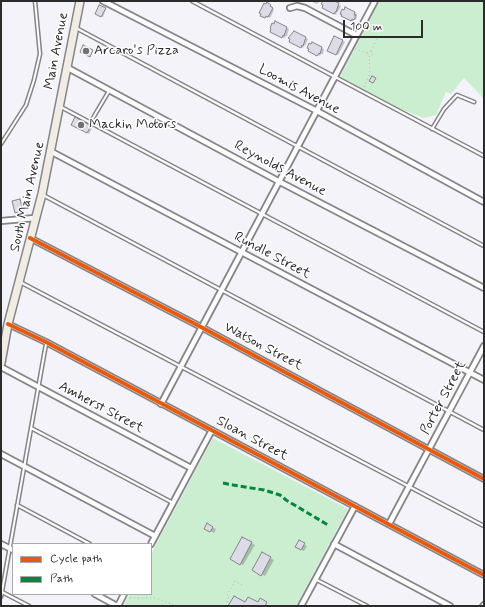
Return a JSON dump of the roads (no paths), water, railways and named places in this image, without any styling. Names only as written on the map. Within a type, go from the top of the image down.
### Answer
[{"type":"main road","name":"Main Avenue","points":[[60,107],[80,1]]},
{"type":"main road","name":"South Main Avenue","points":[[1,363],[3,345],[42,194],[60,107]]},
{"type":"street","name":"Loomis Avenue","points":[[102,1],[317,111],[484,202]]},
{"type":"street","points":[[161,404],[375,1]]},
{"type":"street","points":[[290,8],[297,6],[305,8],[356,35]]},
{"type":"street","name":"Reynolds Avenue","points":[[68,68],[280,182],[484,288]]},
{"type":"street","name":"Rundle Street","points":[[50,151],[484,380]]},
{"type":"street","points":[[1,221],[35,218]]},
{"type":"street","name":"Watson Street","points":[[30,238],[201,327],[484,478]]},
{"type":"street","name":"Sloan Street","points":[[8,324],[46,342],[484,575]]},
{"type":"street","name":"Porter Street","points":[[389,524],[484,346]]},
{"type":"street","name":"Amherst Street","points":[[1,367],[191,468]]},
{"type":"street","points":[[152,543],[212,430]]},
{"type":"street","points":[[1,454],[155,536]]},
{"type":"street","points":[[301,606],[355,506]]},
{"type":"street","points":[[1,544],[11,549]]},
{"type":"street","points":[[334,544],[450,606]]},
{"type":"street","points":[[97,595],[118,606],[124,595]]},
{"type":"lane","points":[[1,144],[26,104],[34,80],[40,54],[35,1]]},
{"type":"lane","points":[[192,1],[484,156]]},
{"type":"lane","points":[[75,28],[484,246]]},
{"type":"lane","points":[[90,123],[109,90]]},
{"type":"lane","points":[[432,128],[444,109],[457,95],[474,102]]},
{"type":"lane","points":[[60,107],[484,332]]},
{"type":"lane","points":[[42,194],[484,430]]},
{"type":"lane","points":[[19,281],[484,526]]},
{"type":"lane","points":[[1,596],[11,549],[17,505],[46,342]]},
{"type":"lane","points":[[31,428],[173,502]]},
{"type":"lane","points":[[17,505],[88,543]]},
{"type":"lane","points":[[316,579],[367,606]]},
{"type":"lane","points":[[2,592],[28,606]]},
{"type":"place","name":"Arcaro's Pizza","points":[[86,51]]},
{"type":"place","name":"Mackin Motors","points":[[81,125]]}]
